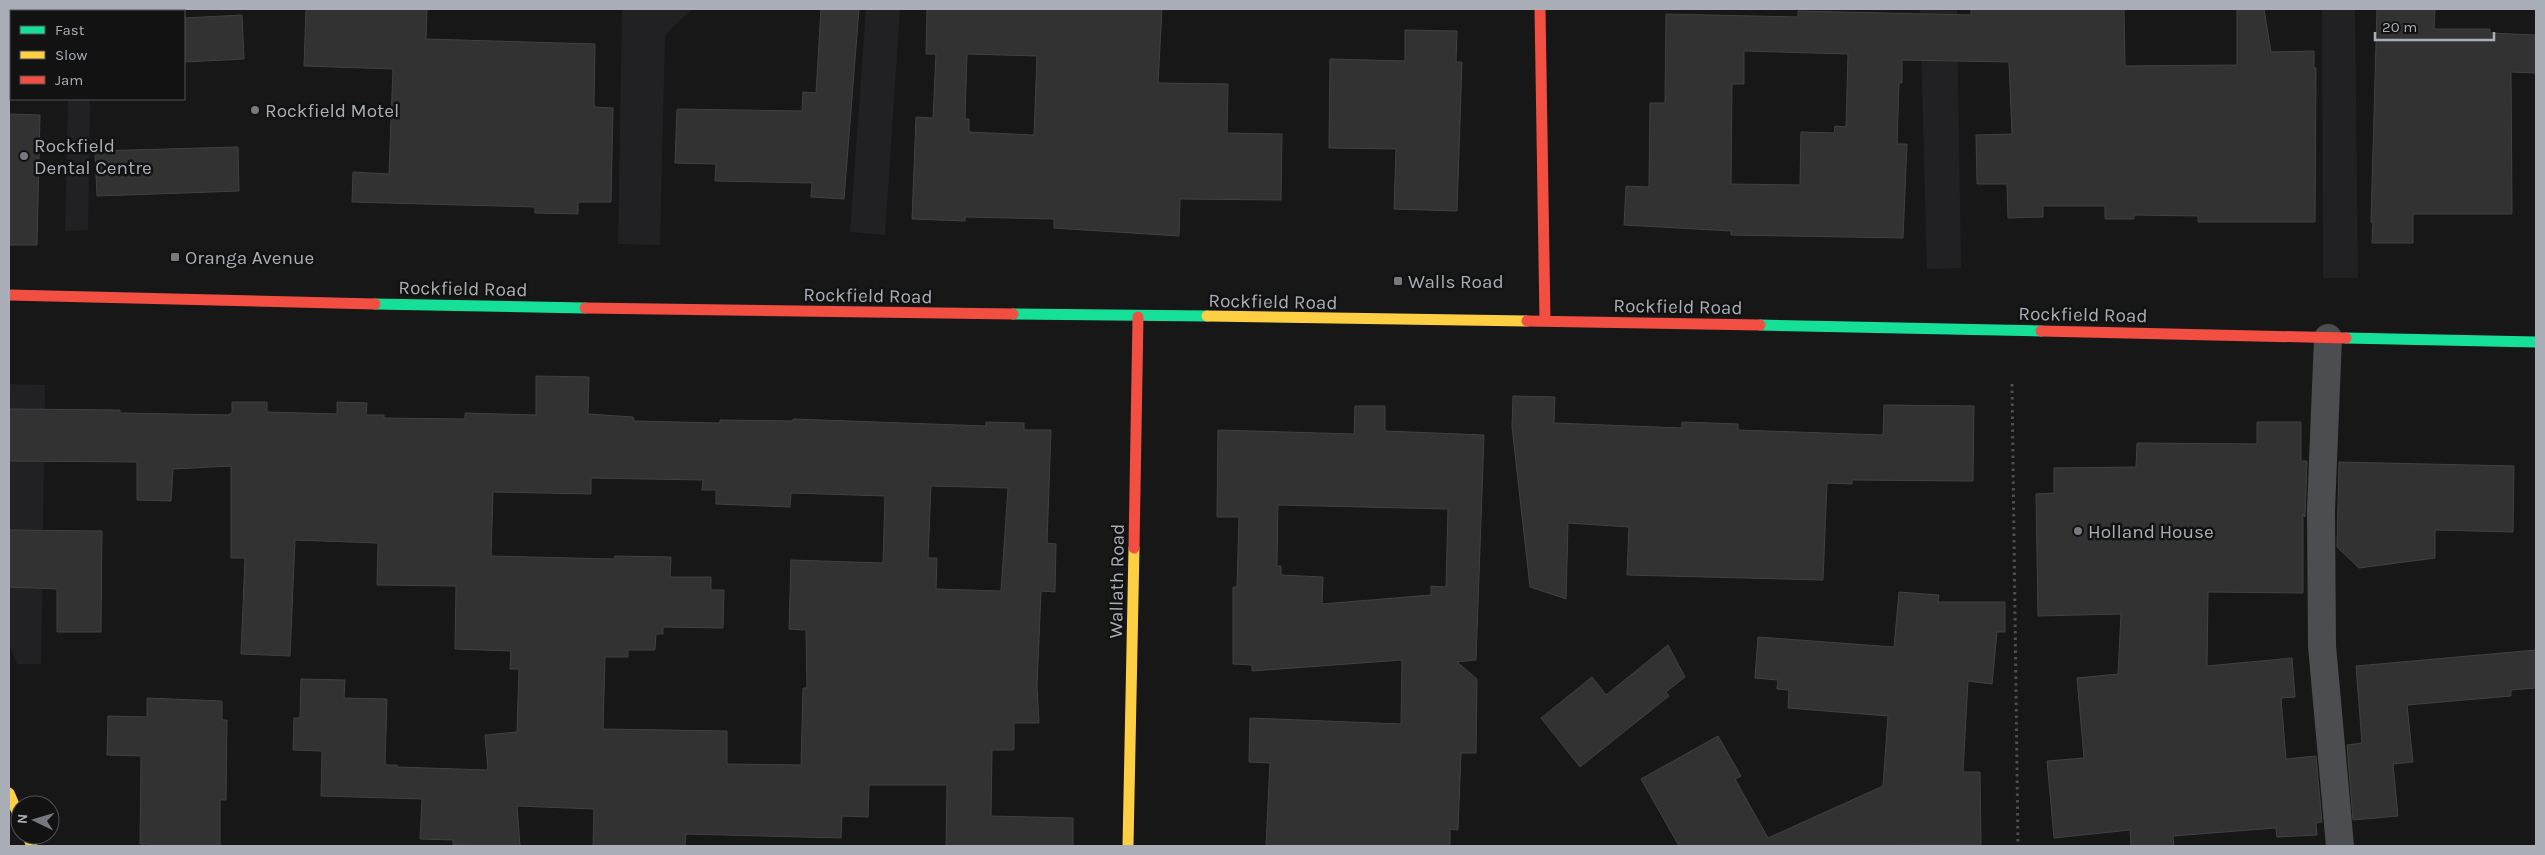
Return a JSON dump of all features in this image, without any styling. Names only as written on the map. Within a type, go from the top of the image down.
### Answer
[{"type":"main road","points":[[1540,9],[1545,321]]},
{"type":"main road","name":"Rockfield Road","points":[[9,295],[173,300],[1138,317],[1545,321],[2536,342]]},
{"type":"main road","name":"Wallath Road","points":[[1128,846],[1138,317]]},
{"type":"street","points":[[2328,338],[2321,501],[2322,646],[2340,846]]},
{"type":"path","points":[[2012,384],[2018,846]]},
{"type":"shaded area","points":[[622,9],[692,9],[665,35],[660,245],[618,244]]},
{"type":"shaded area","points":[[866,9],[900,9],[885,235],[850,232]]},
{"type":"shaded area","points":[[1920,9],[1957,9],[1961,268],[1927,269]]},
{"type":"shaded area","points":[[2322,9],[2355,9],[2358,278],[2323,278]]},
{"type":"shaded area","points":[[68,100],[90,100],[88,230],[65,231]]},
{"type":"shaded area","points":[[9,384],[45,385],[41,664],[17,664],[9,644]]},
{"type":"building","points":[[306,9],[427,9],[426,39],[595,44],[594,107],[613,108],[611,202],[578,202],[578,214],[535,213],[535,207],[352,202],[353,172],[389,174],[393,69],[304,66]]},
{"type":"building","points":[[821,9],[859,9],[844,199],[811,197],[812,183],[715,181],[716,164],[675,163],[677,109],[802,111],[803,92],[816,93]]},
{"type":"building","points":[[927,9],[1162,9],[1158,83],[1228,84],[1227,133],[1282,134],[1281,200],[1180,199],[1179,236],[1054,228],[1054,219],[965,217],[965,221],[912,219],[916,117],[933,118],[936,54],[926,54]],"holes":[[[967,54],[1037,56],[1034,135],[969,132],[969,119],[965,119]]]},
{"type":"building","points":[[1971,9],[2124,9],[2125,66],[2237,65],[2237,9],[2264,9],[2271,52],[2314,51],[2314,68],[2316,68],[2315,222],[2198,222],[2198,216],[2134,215],[2134,219],[2105,219],[2105,206],[2043,206],[2043,217],[2008,218],[2007,184],[1977,184],[1976,135],[2012,134],[2009,62],[1902,60],[1902,83],[1899,83],[1897,144],[1907,144],[1903,238],[1731,235],[1731,231],[1624,225],[1626,186],[1649,187],[1650,103],[1665,103],[1666,14],[1798,17],[1798,11],[1971,15]],"holes":[[[1744,51],[1848,54],[1846,127],[1835,126],[1834,133],[1801,132],[1800,185],[1731,184],[1732,84],[1744,84]]]},
{"type":"building","points":[[2377,9],[2435,9],[2434,29],[2490,29],[2490,33],[2536,35],[2536,73],[2511,72],[2512,214],[2413,214],[2413,243],[2372,243]]},
{"type":"building","points":[[242,15],[244,59],[185,62],[185,18]]},
{"type":"building","points":[[1405,30],[1457,31],[1456,62],[1462,62],[1457,211],[1394,209],[1396,149],[1329,148],[1330,59],[1405,61]]},
{"type":"building","name":"Rockfield Dental Centre","points":[[9,114],[40,115],[37,245],[9,245]]},
{"type":"building","points":[[238,147],[239,191],[97,196],[95,151]]},
{"type":"building","points":[[536,376],[589,377],[588,414],[633,417],[634,421],[720,423],[720,420],[793,421],[793,419],[986,426],[986,422],[1024,423],[1024,430],[1051,430],[1047,543],[1056,544],[1055,592],[1041,591],[1037,686],[1039,723],[1014,723],[1014,750],[992,750],[991,816],[1073,818],[1073,846],[946,846],[947,785],[869,785],[868,817],[842,816],[841,838],[686,834],[685,846],[593,846],[594,809],[517,806],[520,846],[453,845],[453,840],[420,839],[422,799],[321,796],[322,751],[293,750],[294,718],[300,718],[301,679],[345,680],[344,698],[387,699],[385,765],[488,770],[485,735],[517,732],[519,669],[510,669],[511,651],[455,649],[456,586],[377,585],[378,543],[295,540],[290,656],[241,654],[245,558],[231,558],[231,466],[173,469],[171,501],[137,500],[137,462],[9,461],[9,409],[120,410],[120,413],[228,415],[232,413],[232,402],[267,402],[267,412],[337,414],[337,402],[367,403],[366,415],[384,415],[384,418],[465,419],[465,413],[536,415]],"holes":[[[591,478],[703,480],[702,490],[716,490],[716,504],[790,507],[791,493],[885,496],[883,563],[791,560],[789,629],[806,630],[807,688],[803,688],[801,765],[727,764],[727,731],[603,729],[605,657],[628,657],[628,650],[655,650],[656,634],[663,634],[663,627],[723,628],[724,590],[711,590],[711,577],[670,577],[671,557],[615,556],[614,559],[491,556],[493,492],[591,494]],[[931,486],[1008,488],[1001,591],[936,589],[937,558],[928,558]]]},
{"type":"building","points":[[1513,396],[1555,397],[1554,423],[1682,428],[1682,422],[1738,424],[1738,430],[1883,435],[1884,405],[1974,406],[1973,481],[1852,480],[1852,484],[1827,483],[1823,580],[1627,575],[1629,527],[1568,523],[1566,599],[1530,587],[1512,427]]},
{"type":"building","points":[[1355,406],[1385,406],[1385,431],[1484,435],[1476,660],[1457,662],[1477,679],[1476,753],[1461,753],[1458,830],[1450,829],[1450,846],[1266,846],[1270,763],[1249,762],[1250,718],[1401,724],[1402,660],[1252,671],[1252,665],[1233,664],[1233,587],[1237,587],[1239,517],[1217,517],[1218,430],[1354,434]],"holes":[[[1278,505],[1448,509],[1446,587],[1431,586],[1431,595],[1322,604],[1323,577],[1281,575],[1281,566],[1277,566]]]},
{"type":"building","points":[[2257,422],[2301,422],[2301,461],[2307,461],[2305,517],[2303,514],[2303,593],[2208,592],[2207,666],[2292,658],[2295,697],[2281,698],[2286,759],[2316,756],[2322,822],[2316,823],[2317,835],[2277,837],[2276,828],[2173,836],[2174,846],[2131,846],[2130,830],[2054,838],[2047,761],[2084,758],[2077,678],[2118,674],[2121,614],[2038,616],[2036,494],[2054,493],[2054,468],[2136,467],[2137,443],[2257,444]]},
{"type":"building","points":[[2339,462],[2514,466],[2513,532],[2435,530],[2435,558],[2359,568],[2337,547]]},
{"type":"building","points":[[9,530],[102,531],[101,632],[57,632],[57,589],[9,587]]},
{"type":"building","points":[[1899,592],[1939,595],[1938,602],[2005,602],[2005,632],[1997,632],[1992,684],[1968,681],[1963,772],[1980,772],[1981,845],[1679,846],[1641,779],[1718,736],[1741,776],[1735,779],[1768,838],[1883,786],[1888,716],[1788,708],[1789,690],[1777,689],[1778,680],[1755,678],[1758,637],[1894,647]]},
{"type":"building","points":[[1668,645],[1685,677],[1666,692],[1669,696],[1580,767],[1541,718],[1592,677],[1606,695]]},
{"type":"building","points":[[2536,650],[2536,688],[2511,690],[2511,696],[2407,705],[2413,762],[2393,764],[2398,816],[2353,820],[2347,745],[2362,743],[2356,666]]},
{"type":"building","points":[[147,698],[222,701],[222,720],[227,720],[226,800],[220,800],[220,846],[151,846],[151,844],[140,844],[141,756],[107,755],[108,716],[147,717]]},
{"type":"traffic: fast","points":[[375,304],[585,308]]},
{"type":"traffic: fast","points":[[1013,314],[1207,316]]},
{"type":"traffic: fast","points":[[1760,325],[2041,331]]},
{"type":"traffic: fast","points":[[2346,338],[2536,342]]},
{"type":"traffic: slow","points":[[1207,316],[1527,321]]},
{"type":"traffic: slow","points":[[1128,846],[1134,548]]},
{"type":"traffic: jam","points":[[1540,9],[1545,321]]},
{"type":"traffic: jam","points":[[9,295],[375,304]]},
{"type":"traffic: jam","points":[[585,308],[1013,314]]},
{"type":"traffic: jam","points":[[1134,548],[1138,317]]},
{"type":"traffic: jam","points":[[1527,321],[1760,325]]},
{"type":"traffic: jam","points":[[2041,331],[2346,338]]},
{"type":"place","name":"Rockfield Motel","points":[[255,110]]},
{"type":"place","name":"Rockfield Dental Centre","points":[[24,156]]},
{"type":"place","name":"Oranga Avenue","points":[[175,257]]},
{"type":"place","name":"Walls Road","points":[[1398,281]]},
{"type":"place","name":"Holland House","points":[[2078,531]]}]
